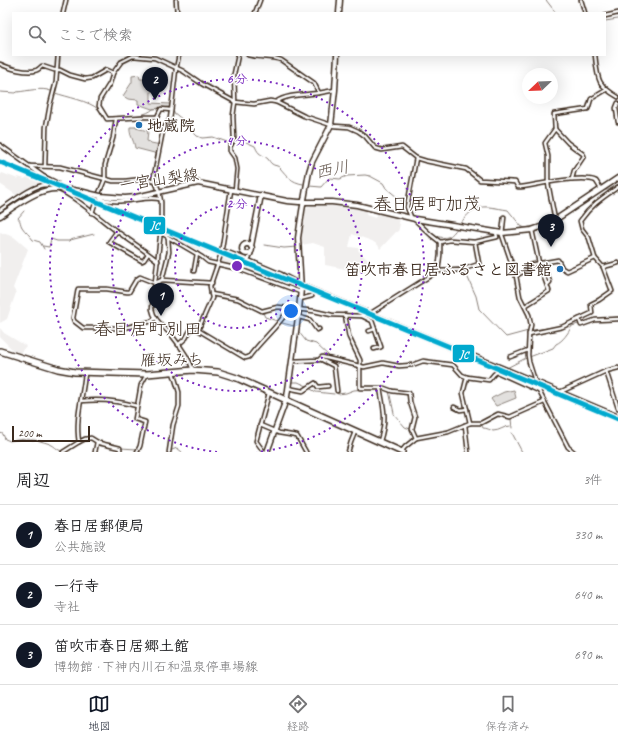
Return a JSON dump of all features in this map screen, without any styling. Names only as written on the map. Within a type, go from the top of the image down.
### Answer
[{"type":"highway","name":"雁坂みち","points":[[0,351],[58,369],[85,372],[147,374],[193,370],[218,372],[402,452]]},
{"type":"main road","points":[[339,12],[340,0]]},
{"type":"main road","points":[[267,452],[286,401],[300,299],[298,238],[309,172],[312,162],[331,125],[337,56]]},
{"type":"main road","name":"一宮山梨線","points":[[0,216],[26,198],[48,189],[67,188],[99,197],[125,198],[136,197],[198,183],[287,201],[332,202],[357,205],[414,219],[502,233],[541,228],[618,178]]},
{"type":"main road","points":[[249,245],[254,232],[261,195]]},
{"type":"main road","points":[[249,245],[253,249],[251,254],[246,254],[243,252],[243,247],[249,245]]},
{"type":"street","points":[[63,12],[66,0]]},
{"type":"street","points":[[176,0],[177,12]]},
{"type":"street","points":[[255,12],[260,0]]},
{"type":"street","points":[[581,0],[585,12]]},
{"type":"street","points":[[606,16],[618,13]]},
{"type":"street","points":[[45,166],[46,127],[56,82],[58,56]]},
{"type":"street","points":[[171,110],[161,109],[158,117],[107,119],[99,106],[100,99],[110,83],[113,73],[121,62],[133,56],[155,58],[183,71],[202,84],[235,102],[254,104],[270,101],[276,102],[289,107],[296,112],[331,125],[358,130],[375,148],[382,150],[402,146],[416,158],[426,162],[466,169],[480,180],[515,182],[518,187],[572,179],[594,180],[601,190]]},
{"type":"street","points":[[154,181],[163,130],[170,119],[179,56]]},
{"type":"street","points":[[238,56],[234,74],[234,139],[230,147],[235,158],[237,169],[222,250],[210,286],[212,298],[198,330],[245,358],[249,358],[258,345],[283,319],[289,309]]},
{"type":"street","points":[[252,56],[281,60],[314,83],[319,93]]},
{"type":"street","points":[[595,56],[597,76],[600,82],[606,90],[618,97]]},
{"type":"street","points":[[0,64],[11,69],[25,71],[38,70],[42,66],[54,70],[60,70],[70,75],[85,79],[92,78],[106,70],[113,73]]},
{"type":"street","points":[[276,102],[289,96],[335,90]]},
{"type":"street","points":[[572,179],[574,171],[584,156],[568,143],[555,129],[554,114],[588,109],[592,99],[606,90]]},
{"type":"street","points":[[618,103],[616,108],[618,122]]},
{"type":"street","points":[[92,212],[105,179],[105,165],[113,138],[116,119]]},
{"type":"street","points":[[555,129],[545,143],[548,156],[548,183],[555,218]]},
{"type":"street","points":[[0,145],[28,166],[57,183],[59,189],[56,188]]},
{"type":"street","points":[[416,158],[407,205],[414,219],[431,235],[440,242],[450,240],[475,242],[497,237],[496,233]]},
{"type":"street","points":[[28,166],[60,167],[119,182],[143,179],[154,181],[158,186],[160,198],[161,233],[151,306],[155,318],[173,338],[191,363],[193,370]]},
{"type":"street","points":[[0,210],[27,192],[38,187],[45,185],[56,188],[92,212],[158,261]]},
{"type":"street","points":[[580,322],[592,313],[591,304],[612,291],[603,267],[596,258],[589,238],[582,229],[580,221],[595,203],[618,187]]},
{"type":"street","points":[[99,197],[110,201],[122,202],[153,197],[160,198]]},
{"type":"street","points":[[504,217],[502,233],[516,276],[520,297],[525,306],[531,325],[528,350],[529,362],[535,381]]},
{"type":"street","points":[[525,306],[549,291],[539,263],[532,230]]},
{"type":"street","points":[[116,231],[109,242],[142,261],[148,254]]},
{"type":"street","points":[[161,233],[208,262],[239,269],[300,292]]},
{"type":"street","points":[[162,280],[169,252],[168,237]]},
{"type":"street","points":[[438,271],[440,242]]},
{"type":"street","points":[[371,313],[438,271],[461,270],[479,264],[475,242]]},
{"type":"street","points":[[222,250],[281,274],[300,284],[618,416]]},
{"type":"street","points":[[194,271],[197,254]]},
{"type":"street","points":[[248,260],[251,254]]},
{"type":"street","points":[[516,276],[526,270],[530,264],[558,260],[562,268],[567,271],[596,258]]},
{"type":"street","points":[[603,267],[618,263]]},
{"type":"street","points":[[155,318],[152,321],[124,328],[86,329],[74,321],[73,318],[78,288],[129,292],[136,280],[140,277],[155,283],[162,280],[212,283]]},
{"type":"street","points":[[212,294],[238,299],[262,312],[278,307],[314,311],[332,315],[362,316],[372,321],[375,328],[381,347],[374,349]]},
{"type":"street","points":[[300,299],[312,296]]},
{"type":"street","points":[[362,316],[366,311]]},
{"type":"street","points":[[345,315],[349,337],[360,360],[360,388],[380,388],[409,393],[410,402],[415,417],[412,429],[416,438]]},
{"type":"street","points":[[298,317],[310,320],[317,330],[319,329]]},
{"type":"street","points":[[529,334],[580,322],[618,319]]},
{"type":"street","points":[[178,345],[186,338],[191,329],[200,324]]},
{"type":"street","points":[[369,330],[375,328]]},
{"type":"street","points":[[510,357],[528,350]]},
{"type":"street","points":[[292,361],[320,359],[322,357],[364,366],[384,363],[399,366],[412,365],[423,361],[453,366],[462,375],[467,377],[489,380],[497,372],[539,391]]},
{"type":"street","points":[[320,359],[334,366],[337,391]]},
{"type":"street","points":[[560,392],[606,371],[618,368]]},
{"type":"street","points":[[606,371],[618,408]]},
{"type":"street","points":[[79,442],[77,428],[85,372]]},
{"type":"street","points":[[169,452],[173,425],[179,406],[179,392],[173,372]]},
{"type":"street","points":[[137,452],[140,446],[145,422],[135,419],[141,385],[147,374]]},
{"type":"street","points":[[467,377],[463,393],[470,423]]},
{"type":"street","points":[[288,388],[303,391],[315,383],[318,387],[328,386]]},
{"type":"street","points":[[541,384],[539,391],[544,402],[568,447],[574,452]]},
{"type":"street","points":[[380,388],[385,415],[384,430],[380,442]]},
{"type":"street","points":[[264,452],[256,441],[269,393]]},
{"type":"street","points":[[81,400],[99,399],[138,406]]},
{"type":"street","points":[[402,452],[405,447],[416,438],[448,432],[465,424],[481,423],[498,414],[510,417],[544,402]]},
{"type":"street","points":[[454,407],[460,410],[466,410]]},
{"type":"street","points":[[465,424],[468,452]]},
{"type":"street","points":[[260,425],[274,431],[297,436],[306,452]]},
{"type":"street","points":[[348,452],[350,442],[356,431]]},
{"type":"street","points":[[63,452],[79,442],[91,438],[97,442],[120,448],[120,452]]},
{"type":"street","points":[[95,452],[97,442]]},
{"type":"shaded area","points":[[139,75],[140,79],[145,81],[145,85],[149,85],[149,89],[153,89],[151,92],[151,103],[171,104],[170,107],[152,109],[138,104],[138,100],[128,99],[123,96],[132,82],[132,76]]},
{"type":"shaded area","points":[[130,127],[136,127],[148,131],[147,141],[161,145],[158,154],[135,148],[130,133]]},
{"type":"shaded area","points":[[0,158],[134,217],[206,247],[222,250],[281,274],[298,285],[618,417],[618,422],[350,309],[299,289],[285,287],[239,269],[218,265],[220,257],[188,246],[156,229],[49,185],[38,187],[19,197],[0,184],[0,176],[2,173],[18,179],[18,177],[25,179],[27,176],[0,165]]},
{"type":"shaded area","points":[[312,205],[352,206],[367,210],[366,215],[375,218],[377,213],[397,217],[399,219],[398,223],[400,224],[398,232],[396,232],[380,249],[378,245],[372,241],[352,234],[349,247],[359,248],[358,250],[368,260],[365,264],[367,267],[366,273],[325,265],[325,247],[313,243],[301,245],[300,237],[306,209]]},
{"type":"shaded area","points":[[0,232],[14,237],[28,249],[13,288],[16,293],[7,319],[0,323]]},
{"type":"shaded area","points":[[0,328],[4,333],[26,346],[20,353],[15,352],[0,337]]},
{"type":"shaded area","points":[[514,390],[516,398],[496,406],[491,399],[504,392]]},
{"type":"waterway","points":[[546,0],[555,12]]},
{"type":"waterway","points":[[606,21],[618,19]]},
{"type":"waterway","name":"西川","points":[[0,92],[16,93],[39,89],[51,91]]},
{"type":"waterway","name":"西川","points":[[55,93],[94,106],[104,117]]},
{"type":"waterway","name":"西川","points":[[126,117],[144,114],[153,109],[170,107]]},
{"type":"waterway","name":"西川","points":[[173,112],[187,122],[197,136],[202,138],[213,137],[230,143]]},
{"type":"waterway","name":"西川","points":[[246,142],[255,146],[259,153],[268,159],[273,165],[279,167],[295,182],[303,184]]},
{"type":"waterway","name":"西川","points":[[309,186],[321,187],[330,178],[340,179],[347,176],[370,176],[383,183],[386,188],[408,206],[413,216]]},
{"type":"waterway","name":"西川","points":[[604,190],[608,190],[618,184]]},
{"type":"waterway","name":"西川","points":[[556,217],[597,190]]},
{"type":"waterway","name":"西川","points":[[460,224],[471,212],[476,209],[481,207],[492,207],[508,210],[521,226],[525,228],[539,225]]},
{"type":"waterway","points":[[24,211],[18,218],[21,226],[33,240],[40,242],[44,249]]},
{"type":"waterway","name":"西川","points":[[546,223],[553,218]]},
{"type":"waterway","name":"西川","points":[[420,222],[431,233]]},
{"type":"waterway","name":"西川","points":[[434,236],[448,237],[458,227]]},
{"type":"waterway","points":[[43,246],[49,247],[51,239],[57,241],[69,241],[94,234]]},
{"type":"waterway","points":[[264,245],[284,248],[297,247]]},
{"type":"waterway","points":[[464,269],[476,296],[479,309],[506,337],[532,330],[557,327]]},
{"type":"waterway","points":[[260,312],[263,313],[265,317],[277,321]]},
{"type":"waterway","points":[[601,319],[618,317]]},
{"type":"waterway","points":[[503,370],[524,359],[553,348],[561,341],[572,326],[588,321]]},
{"type":"waterway","points":[[562,326],[569,322]]},
{"type":"waterway","points":[[282,323],[294,326]]},
{"type":"waterway","points":[[298,331],[306,341],[316,344],[330,357],[358,364]]},
{"type":"waterway","points":[[396,364],[414,363],[422,360]]},
{"type":"waterway","points":[[362,365],[379,363]]},
{"type":"waterway","points":[[458,368],[465,375],[481,378]]},
{"type":"waterway","points":[[292,382],[298,382],[307,386]]},
{"type":"waterway","points":[[309,388],[316,392],[334,394]]},
{"type":"waterway","points":[[338,394],[366,389]]},
{"type":"waterway","points":[[389,391],[394,413]]},
{"type":"waterway","points":[[394,414],[405,427],[410,429]]},
{"type":"waterway","points":[[511,419],[512,428]]},
{"type":"waterway","points":[[481,424],[483,428],[493,431],[510,426]]},
{"type":"waterway","points":[[0,433],[3,434],[5,439],[10,441],[26,439],[40,441],[52,445],[61,451],[77,441]]},
{"type":"waterway","points":[[512,433],[522,452]]},
{"type":"waterway","points":[[428,437],[432,436]]},
{"type":"waterway","points":[[81,439],[90,437]]},
{"type":"waterway","points":[[121,448],[136,449]]},
{"type":"waterway","points":[[172,450],[177,448],[182,452]]},
{"type":"transit line","name":"JC","points":[[0,162],[455,349],[468,356],[618,419]]},
{"type":"place","name":"一行寺","points":[[155,100]]},
{"type":"place","name":"地蔵院","points":[[139,125]]},
{"type":"place","name":"笛吹市春日居郷土館","points":[[551,247]]},
{"type":"place","name":"笛吹市春日居ふるさと図書館","points":[[560,269]]},
{"type":"place","name":"春日居郵便局","points":[[161,316]]},
{"type":"district","name":"春日居町加茂","points":[[427,204]]},
{"type":"district","name":"春日居町別田","points":[[148,329]]}]
